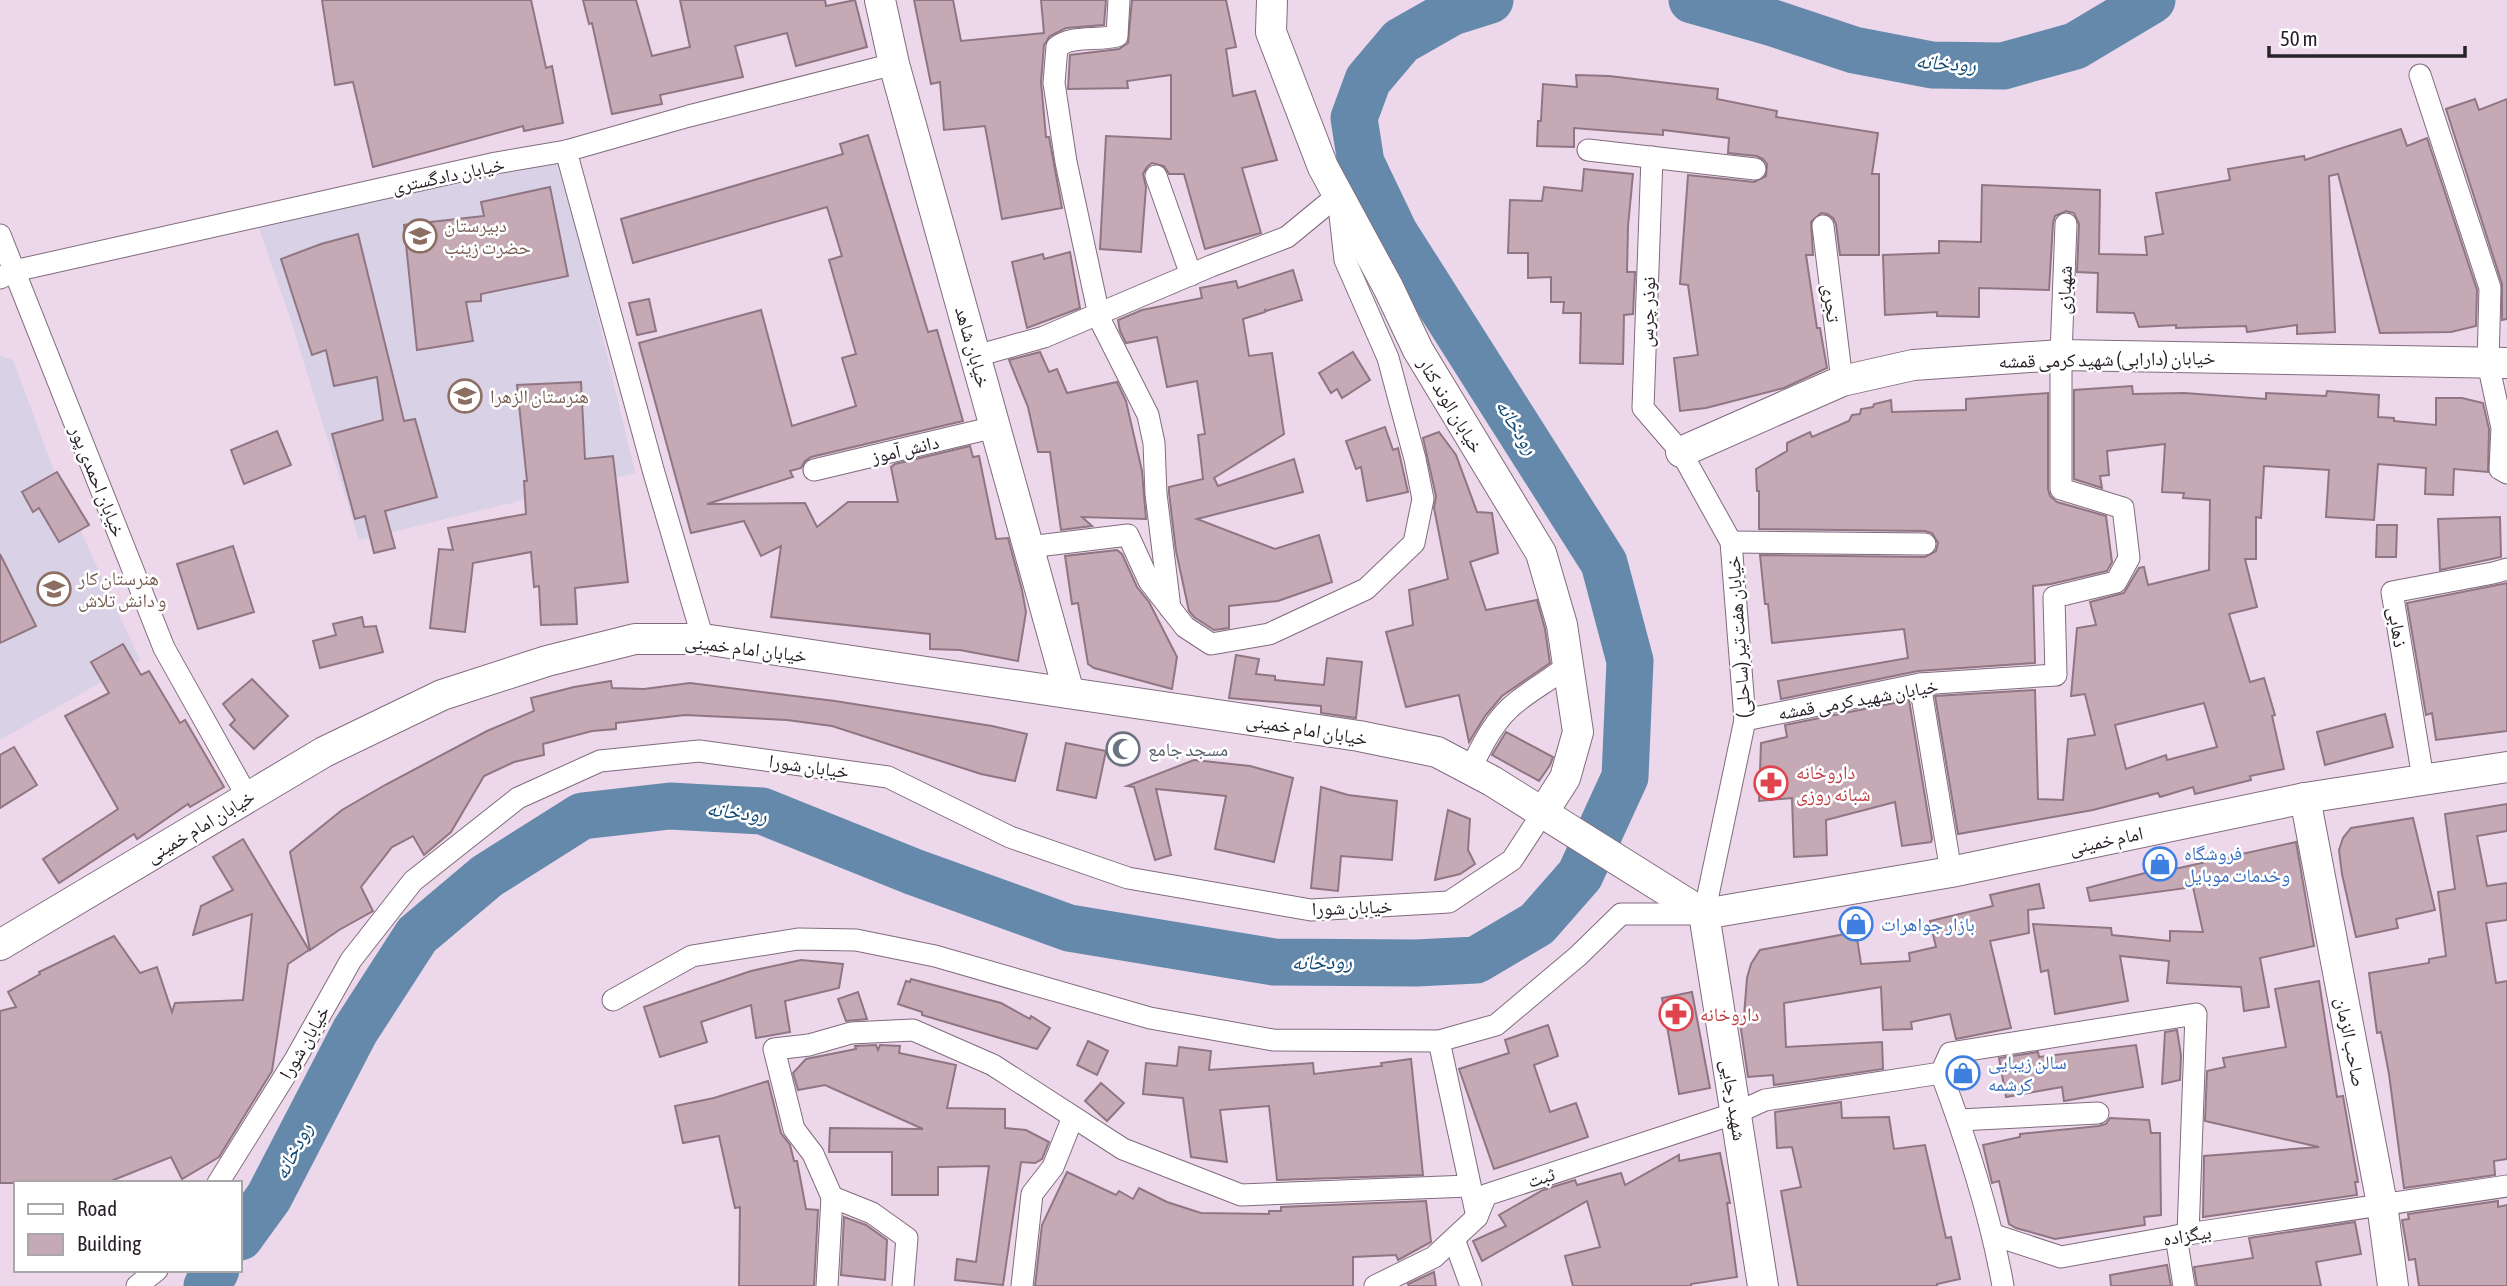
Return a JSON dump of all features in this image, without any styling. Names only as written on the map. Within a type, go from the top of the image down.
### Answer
[{"type":"street","name":"خیابان شاهد","points":[[880,0],[894,64],[1069,693]]},
{"type":"street","points":[[1119,0],[1117,36],[1102,40],[1065,41],[1057,47],[1054,83],[1066,162],[1098,314],[1148,415],[1154,443],[1156,494],[1170,608]]},
{"type":"street","name":"خیابان الوند کنار","points":[[1272,0],[1271,32],[1323,167],[1388,287],[1418,350],[1541,553],[1562,625],[1578,732],[1565,778],[1542,814]]},
{"type":"street","name":"خیابان دادگستری","points":[[7,274],[496,163],[566,151],[689,116],[894,64]]},
{"type":"street","points":[[2420,75],[2490,288],[2502,428],[2500,469],[2507,473]]},
{"type":"street","points":[[1588,150],[1755,169]]},
{"type":"street","points":[[566,151],[654,473],[703,639]]},
{"type":"street","name":"نوذر چرس","points":[[1652,157],[1643,408],[1681,452]]},
{"type":"street","points":[[1156,176],[1191,275]]},
{"type":"street","points":[[976,356],[1044,337],[1287,237],[1338,195]]},
{"type":"street","points":[[1029,547],[1128,536],[1149,581],[1185,627],[1211,644],[1269,634],[1366,589],[1414,544],[1423,499],[1388,358],[1345,260],[1338,195]]},
{"type":"street","name":"شهبازی","points":[[2062,355],[2066,224]]},
{"type":"street","name":"تجری","points":[[1823,226],[1842,381]]},
{"type":"street","name":"خیابان احمدی پور","points":[[0,235],[7,274],[164,648],[248,798]]},
{"type":"street","name":"خیابان (دارابی) شهید کرمی قمشه","points":[[1681,452],[1842,381],[1913,365],[2062,355],[2498,363]]},
{"type":"street","name":"خیابان شهید کرمی قمشه","points":[[1745,720],[1920,684],[2056,675],[2053,597],[2116,582],[2129,558],[2123,508],[2061,489],[2062,355]]},
{"type":"street","name":"دانش آموز","points":[[814,470],[996,428]]},
{"type":"street","name":"خیابان هفت تیر (ساحلی)","points":[[1681,452],[1731,542],[1745,720],[1704,914]]},
{"type":"street","points":[[1731,542],[1925,544]]},
{"type":"street","name":"ذهابی","points":[[2423,778],[2392,592],[2507,569]]},
{"type":"street","name":"خیابان امام خمینی","points":[[0,945],[324,752],[442,695],[547,661],[635,639],[703,639],[1359,736],[1437,752],[1704,914]]},
{"type":"street","points":[[1470,770],[1491,730],[1503,715],[1516,702],[1568,665]]},
{"type":"street","points":[[1920,684],[1951,872]]},
{"type":"street","name":"خیابان شورا","points":[[219,1181],[296,1058],[351,960],[413,881],[519,798],[600,761],[699,751],[888,778],[1010,837],[1128,877],[1311,910],[1449,902],[1513,860],[1542,814]]},
{"type":"street","name":"امام خمینی","points":[[1704,914],[1951,872],[2305,798],[2507,767]]},
{"type":"street","name":"صاحب الزمان","points":[[2305,798],[2382,1205],[2393,1286]]},
{"type":"street","points":[[613,1000],[692,956],[798,939],[856,940],[935,957],[1150,1018],[1273,1040],[1439,1041],[1496,1026],[1578,957],[1621,914],[1704,914]]},
{"type":"street","name":"شهید رجایی","points":[[1704,914],[1763,1286]]},
{"type":"street","points":[[2003,1286],[1994,1235],[1959,1120],[1941,1073],[1950,1053],[2196,1014],[2182,1235],[2185,1286]]},
{"type":"street","points":[[827,1286],[832,1197],[813,1154],[794,1129],[774,1049],[809,1045],[851,1033],[913,1030],[993,1065],[1123,1149],[1241,1195],[1469,1186]]},
{"type":"street","points":[[1439,1041],[1477,1217]]},
{"type":"street","points":[[1736,1113],[1765,1100],[1941,1073]]},
{"type":"street","name":"ثبت","points":[[1375,1286],[1434,1257],[1477,1217],[1486,1195],[1736,1113]]},
{"type":"street","points":[[1959,1120],[2098,1113]]},
{"type":"street","points":[[1022,1286],[1032,1194],[1053,1167],[1073,1117]]},
{"type":"street","name":"بیگزاده","points":[[1994,1235],[2061,1257],[2182,1235],[2507,1186]]},
{"type":"street","points":[[832,1197],[872,1213],[907,1238],[903,1286]]},
{"type":"street","points":[[1454,1239],[1471,1286]]},
{"type":"street","points":[[137,1286],[154,1272]]},
{"type":"shaded area","name":"هنرستان الزهرا","points":[[557,164],[583,254],[635,473],[359,540],[290,318],[255,217]]},
{"type":"shaded area","name":"هنرستان کار و دانش تلاش","points":[[0,356],[13,360],[58,482],[140,660],[0,740]]},
{"type":"building","points":[[322,0],[531,0],[546,68],[552,66],[563,123],[524,131],[523,126],[373,167],[353,82],[335,85]]},
{"type":"building","points":[[583,0],[636,0],[652,56],[690,47],[680,0],[825,0],[826,6],[855,0],[867,47],[796,66],[787,33],[735,46],[743,77],[660,95],[662,104],[612,114],[592,23],[589,24]]},
{"type":"building","points":[[914,0],[953,0],[961,41],[1044,33],[1041,0],[1106,0],[1104,25],[1066,28],[1050,36],[1044,45],[1041,82],[1046,137],[1049,137],[1062,208],[1002,219],[985,126],[944,130],[940,82],[931,84]]},
{"type":"building","points":[[1132,0],[1226,0],[1236,47],[1226,49],[1233,96],[1255,91],[1277,160],[1242,168],[1261,233],[1205,249],[1184,174],[1169,174],[1164,166],[1152,163],[1143,174],[1146,187],[1141,252],[1100,249],[1106,136],[1171,139],[1171,75],[1127,81],[1128,88],[1068,89],[1070,55],[1119,49],[1128,43]]},
{"type":"building","points":[[1576,75],[1609,76],[1718,89],[1717,99],[1777,111],[1776,117],[1878,133],[1872,174],[1879,174],[1879,255],[1840,255],[1833,218],[1821,213],[1811,222],[1813,255],[1806,255],[1817,328],[1820,328],[1827,368],[1784,388],[1706,408],[1680,411],[1674,358],[1698,355],[1688,285],[1680,284],[1688,175],[1754,182],[1766,176],[1767,164],[1757,156],[1728,153],[1729,138],[1663,130],[1663,135],[1574,128],[1574,147],[1537,146],[1543,84],[1577,87]]},
{"type":"building","points":[[2475,99],[2479,110],[2507,99],[2507,319],[2502,320],[2502,284],[2446,109]]},
{"type":"building","points":[[2401,129],[2407,146],[2427,138],[2477,290],[2476,326],[2451,332],[2380,333],[2338,174],[2329,176],[2335,332],[2297,334],[2297,325],[2247,332],[2246,326],[2139,327],[2134,313],[2097,312],[2098,273],[2077,272],[2079,224],[2074,213],[2066,211],[2055,216],[2053,223],[2049,290],[1979,288],[1979,317],[1937,316],[1937,312],[1885,315],[1883,255],[1939,253],[1939,241],[1981,242],[1982,185],[2100,190],[2099,254],[2147,255],[2145,237],[2163,234],[2156,193],[2230,180],[2228,169],[2304,156],[2305,160]]},
{"type":"building","points":[[868,135],[928,332],[937,330],[963,421],[811,457],[801,468],[790,471],[793,477],[707,504],[805,503],[817,527],[848,502],[898,502],[891,467],[895,464],[970,446],[973,457],[979,456],[996,539],[1008,538],[1022,590],[1026,612],[1018,661],[960,650],[930,649],[930,634],[771,617],[781,546],[761,556],[744,521],[691,533],[639,343],[761,310],[792,426],[856,406],[842,358],[856,354],[829,260],[842,256],[827,207],[633,263],[621,219],[843,154],[840,144]]},
{"type":"building","points":[[1584,169],[1633,174],[1627,272],[1635,272],[1633,314],[1624,315],[1623,364],[1580,363],[1581,313],[1563,313],[1564,302],[1551,302],[1551,277],[1528,278],[1528,253],[1508,253],[1510,200],[1542,201],[1544,187],[1582,191]]},
{"type":"building","points":[[550,187],[568,276],[481,294],[481,301],[466,302],[473,341],[417,350],[404,225],[484,216],[481,202]]},
{"type":"building","points":[[358,234],[404,421],[415,419],[437,497],[385,511],[395,548],[374,553],[365,516],[355,519],[332,434],[383,420],[377,377],[334,386],[326,350],[312,355],[281,259]]},
{"type":"building","points":[[1070,252],[1080,308],[1027,328],[1012,262],[1043,254],[1044,259]]},
{"type":"building","points":[[1293,270],[1302,300],[1266,311],[1265,309],[1265,312],[1243,319],[1249,356],[1272,353],[1284,434],[1214,478],[1218,486],[1294,459],[1303,492],[1197,519],[1275,549],[1319,535],[1332,582],[1278,601],[1229,606],[1229,628],[1214,630],[1189,611],[1176,551],[1169,493],[1169,487],[1203,479],[1198,435],[1205,434],[1197,381],[1167,387],[1157,337],[1126,343],[1118,320],[1142,310],[1202,298],[1200,288],[1236,281],[1238,288]]},
{"type":"building","points":[[649,299],[656,331],[637,335],[629,303]]},
{"type":"building","points":[[1040,352],[1049,372],[1057,369],[1067,393],[1117,382],[1126,401],[1142,471],[1146,519],[1082,517],[1092,526],[1061,530],[1050,452],[1038,452],[1028,407],[1009,360]]},
{"type":"building","points":[[1353,352],[1370,380],[1342,398],[1337,389],[1331,393],[1319,373]]},
{"type":"building","points":[[581,382],[585,459],[613,456],[628,582],[575,588],[577,624],[541,625],[539,586],[534,587],[531,552],[473,563],[465,632],[430,628],[439,549],[453,550],[448,528],[526,514],[524,481],[527,481],[517,385]]},
{"type":"building","points":[[2132,386],[2133,394],[2184,393],[2266,399],[2266,393],[2326,396],[2327,391],[2379,395],[2378,417],[2436,425],[2436,398],[2462,398],[2483,403],[2489,429],[2488,472],[2454,469],[2453,495],[2425,494],[2426,468],[2378,464],[2374,520],[2326,517],[2329,470],[2264,466],[2261,518],[2256,517],[2256,559],[2245,559],[2257,607],[2229,614],[2250,682],[2264,678],[2275,715],[2272,716],[2284,769],[2250,776],[2251,780],[2195,794],[2193,787],[2160,797],[2158,793],[2093,810],[1958,834],[1935,696],[2035,690],[2038,799],[2063,800],[2068,739],[2095,735],[2085,694],[2071,696],[2077,628],[2096,625],[2090,602],[2124,593],[2139,568],[2144,567],[2148,585],[2209,570],[2210,500],[2183,498],[2184,493],[2162,492],[2165,444],[2107,451],[2109,475],[2100,476],[2102,488],[2074,479],[2074,390]],"holes":[[[2204,703],[2217,747],[2167,760],[2166,755],[2126,769],[2115,725]]]},
{"type":"building","points":[[2048,393],[2050,496],[2057,502],[2106,516],[2112,562],[2107,571],[2033,586],[2035,663],[1918,671],[1781,699],[1778,681],[1908,658],[1904,629],[1772,643],[1760,555],[1925,557],[1936,551],[1938,543],[1932,533],[1925,531],[1759,529],[1756,469],[1787,451],[1787,443],[1810,432],[1812,437],[1849,421],[1852,415],[1860,414],[1861,409],[1873,407],[1874,404],[1891,400],[1892,412],[1966,410],[1966,399]]},
{"type":"building","points":[[1385,427],[1393,450],[1398,448],[1408,492],[1367,501],[1361,467],[1356,469],[1346,441]]},
{"type":"building","points":[[277,431],[291,465],[244,484],[231,450]]},
{"type":"building","points":[[1439,432],[1456,455],[1477,512],[1492,513],[1498,553],[1470,562],[1486,610],[1537,600],[1550,663],[1502,696],[1485,716],[1469,742],[1459,695],[1406,707],[1386,632],[1413,625],[1409,590],[1448,579],[1434,508],[1436,496],[1423,438]]},
{"type":"building","points":[[57,472],[89,525],[59,542],[39,508],[33,512],[22,492]]},
{"type":"building","points":[[2500,517],[2501,557],[2440,570],[2438,519]]},
{"type":"building","points":[[2377,525],[2397,525],[2396,557],[2376,557]]},
{"type":"building","points":[[233,546],[254,612],[198,629],[177,564]]},
{"type":"building","points":[[1117,550],[1122,554],[1137,587],[1149,602],[1177,657],[1172,689],[1094,668],[1088,664],[1078,603],[1072,604],[1065,556]]},
{"type":"building","points":[[0,554],[36,626],[0,643]]},
{"type":"building","points":[[2507,583],[2507,731],[2436,740],[2432,713],[2426,715],[2407,603]]},
{"type":"building","points":[[362,617],[364,627],[376,626],[383,652],[320,668],[313,641],[336,635],[333,624]]},
{"type":"building","points":[[123,644],[141,675],[149,671],[180,723],[185,720],[224,787],[190,807],[188,804],[137,839],[134,834],[59,883],[43,859],[118,809],[65,716],[109,693],[91,662]]},
{"type":"building","points":[[1236,655],[1259,659],[1256,674],[1275,676],[1275,680],[1324,685],[1327,658],[1362,662],[1356,718],[1321,713],[1321,706],[1229,698]]},
{"type":"building","points":[[252,679],[288,716],[254,749],[230,725],[235,720],[223,704]]},
{"type":"building","points":[[611,681],[612,688],[644,689],[690,683],[835,701],[1027,734],[1015,781],[981,774],[832,726],[787,720],[685,715],[616,723],[616,729],[592,731],[543,744],[544,755],[514,762],[484,776],[451,832],[424,855],[413,836],[392,847],[361,887],[373,911],[310,950],[290,852],[342,810],[385,785],[487,731],[534,711],[531,698]]},
{"type":"building","points":[[1909,700],[1931,842],[1902,846],[1895,802],[1826,820],[1827,855],[1794,857],[1792,798],[1759,801],[1761,743],[1787,737],[1785,725]]},
{"type":"building","points":[[2385,714],[2393,747],[2325,765],[2317,732]]},
{"type":"building","points":[[1506,732],[1553,757],[1539,781],[1492,755]]},
{"type":"building","points":[[1066,743],[1106,751],[1096,798],[1057,790]]},
{"type":"building","points":[[14,747],[37,785],[0,808],[0,755]]},
{"type":"building","points":[[1194,760],[1250,766],[1293,778],[1274,862],[1215,849],[1226,796],[1156,789],[1171,855],[1155,860],[1134,787],[1127,786]]},
{"type":"building","points":[[1321,787],[1348,795],[1397,801],[1392,860],[1341,856],[1338,891],[1311,888]]},
{"type":"building","points":[[2507,804],[2507,831],[2477,836],[2487,886],[2507,883],[2507,920],[2486,923],[2496,983],[2507,981],[2507,1159],[2494,1161],[2495,1175],[2404,1188],[2389,1074],[2381,1032],[2377,1033],[2369,973],[2429,963],[2429,959],[2446,956],[2438,892],[2455,889],[2445,814]]},
{"type":"building","points":[[1448,810],[1470,819],[1468,850],[1475,864],[1460,874],[1435,880]]},
{"type":"building","points":[[2413,818],[2435,910],[2396,919],[2398,928],[2356,937],[2342,874],[2339,850],[2343,838],[2351,828]]},
{"type":"building","points":[[243,839],[309,950],[288,964],[272,1071],[219,1157],[182,1179],[171,1157],[111,1181],[0,1183],[0,1011],[16,1007],[8,992],[40,974],[39,972],[114,936],[140,973],[157,967],[172,1012],[175,1003],[243,1000],[252,914],[193,935],[201,906],[233,890],[213,857]]},
{"type":"building","points":[[2296,842],[2314,946],[2260,958],[2269,1007],[2244,1011],[2241,987],[2167,983],[2169,961],[2120,956],[2128,1001],[2055,1014],[2048,970],[2041,972],[2033,924],[2111,928],[2112,935],[2170,941],[2170,931],[2203,932],[2193,887],[2090,901],[2087,888],[2145,873]]},
{"type":"building","points":[[2039,884],[2044,908],[2028,910],[2029,933],[1990,941],[2011,1028],[1956,1039],[1950,1014],[1911,1022],[1912,1029],[1883,1030],[1881,987],[1784,1003],[1786,1047],[1882,1042],[1883,1069],[1774,1085],[1773,1075],[1748,1077],[1739,1016],[1744,1016],[1747,978],[1751,964],[1760,950],[1856,932],[1861,964],[1910,961],[1909,953],[1936,947],[1930,921],[1993,906],[1990,895]]},
{"type":"building","points":[[801,960],[843,964],[839,988],[785,1001],[790,1032],[756,1038],[751,1005],[701,1022],[707,1042],[660,1057],[644,1007],[751,971]]},
{"type":"building","points":[[911,979],[1001,1003],[1050,1028],[1037,1049],[922,1015],[922,1012],[898,1004],[906,981],[910,982]]},
{"type":"building","points":[[2319,981],[2337,1097],[2343,1096],[2358,1182],[2355,1182],[2357,1195],[2203,1217],[2204,1156],[2319,1147],[2205,1121],[2207,1071],[2225,1067],[2223,1058],[2286,1047],[2275,989]]},
{"type":"building","points":[[858,992],[867,1019],[846,1021],[838,999]]},
{"type":"building","points":[[1692,992],[1710,1088],[1679,1094],[1662,998]]},
{"type":"building","points":[[1548,1025],[1558,1056],[1534,1065],[1550,1112],[1576,1103],[1588,1137],[1494,1169],[1459,1069],[1509,1053],[1505,1040]]},
{"type":"building","points":[[2177,1030],[2181,1055],[2180,1080],[2162,1084],[2165,1032]]},
{"type":"building","points":[[1088,1041],[1108,1051],[1097,1075],[1077,1065]]},
{"type":"building","points":[[876,1045],[878,1050],[880,1045],[900,1046],[899,1053],[956,1065],[947,1108],[1005,1109],[1005,1128],[1026,1130],[1049,1142],[1042,1159],[1035,1163],[1021,1162],[1003,1285],[955,1280],[957,1259],[976,1262],[989,1166],[938,1167],[938,1195],[892,1195],[892,1152],[829,1152],[830,1128],[923,1129],[825,1085],[798,1090],[793,1073],[806,1059],[856,1049],[855,1046]]},
{"type":"building","points":[[2136,1045],[2143,1087],[2064,1101],[2062,1087],[2006,1097],[1999,1058],[2038,1052],[2039,1057]]},
{"type":"building","points":[[1179,1047],[1211,1051],[1209,1070],[1313,1063],[1314,1074],[1382,1066],[1381,1063],[1411,1059],[1423,1175],[1277,1180],[1269,1106],[1220,1110],[1227,1162],[1191,1157],[1183,1098],[1143,1094],[1146,1063],[1177,1066]]},
{"type":"building","points":[[768,1081],[781,1133],[790,1145],[794,1161],[797,1161],[806,1209],[818,1210],[814,1286],[739,1286],[740,1207],[735,1208],[719,1136],[683,1143],[675,1106],[714,1098]]},
{"type":"building","points":[[1101,1083],[1124,1103],[1107,1121],[1085,1101]]},
{"type":"building","points":[[1841,1102],[1842,1118],[1889,1117],[1894,1149],[1925,1145],[1946,1238],[1951,1237],[1960,1279],[1937,1286],[1798,1286],[1781,1191],[1801,1187],[1792,1147],[1777,1148],[1775,1112]]},
{"type":"building","points":[[2110,1118],[2149,1120],[2151,1133],[2160,1133],[2161,1215],[2144,1217],[2145,1225],[2055,1239],[2009,1224],[1999,1181],[1992,1183],[1983,1145],[2020,1137],[2020,1134],[2099,1126],[2106,1124]]},
{"type":"building","points":[[1720,1153],[1730,1203],[1727,1203],[1737,1277],[1691,1286],[1573,1286],[1565,1256],[1600,1247],[1587,1201],[1482,1261],[1473,1241],[1506,1226],[1499,1215],[1543,1190],[1575,1180],[1577,1185],[1621,1173],[1625,1185],[1679,1155],[1679,1161]]},
{"type":"building","points":[[1067,1172],[1116,1195],[1119,1191],[1133,1199],[1139,1188],[1167,1202],[1201,1213],[1269,1214],[1269,1211],[1281,1211],[1281,1207],[1426,1201],[1431,1242],[1398,1260],[1396,1255],[1353,1257],[1353,1286],[1035,1286],[1042,1225]]},
{"type":"building","points":[[2498,1201],[2498,1207],[2507,1205],[2507,1286],[2419,1286],[2415,1259],[2409,1260],[2402,1220],[2409,1219],[2408,1214]]},
{"type":"building","points":[[844,1217],[866,1225],[887,1240],[885,1280],[841,1275]]},
{"type":"building","points":[[2355,1222],[2361,1254],[2316,1262],[2321,1286],[2197,1286],[2194,1267],[2253,1258],[2249,1238]]},
{"type":"building","points":[[2167,1265],[2171,1286],[2111,1286],[2110,1275]]},
{"type":"building","points":[[1434,1272],[1436,1286],[1409,1286],[1408,1284]]},
{"type":"waterway","name":"رودخانه","points":[[242,1234],[269,1197],[355,1031],[417,935],[487,876],[582,816],[670,806],[762,811],[914,872],[1069,928],[1274,962],[1416,963],[1476,960],[1537,924],[1580,875],[1625,777],[1630,661],[1604,563],[1394,232],[1361,163],[1354,118],[1368,80],[1401,41],[1452,12],[1490,0]]},
{"type":"waterway","name":"رودخانه","points":[[1692,0],[1854,50],[1932,65],[2003,66],[2075,46],[2152,0]]},
{"type":"waterway","name":"رودخانه","points":[[207,1286],[215,1272]]},
{"type":"place","name":"دبیرستان حضرت زینب","points":[[420,236]]},
{"type":"place","name":"هنرستان الزهرا","points":[[465,396]]},
{"type":"place","name":"هنرستان کار و دانش تلاش","points":[[54,589]]},
{"type":"place","name":"مسجد جامع","points":[[1123,749]]},
{"type":"place","name":"داروخانه شبانه روزی","points":[[1771,783]]},
{"type":"place","name":"فروشگاه وخدمات موبایل","points":[[2160,864]]},
{"type":"place","name":"بازار جواهرات","points":[[1856,924]]},
{"type":"place","name":"داروخانه","points":[[1676,1014]]},
{"type":"place","name":"سالن زیبایی کرشمه","points":[[1963,1073]]}]
